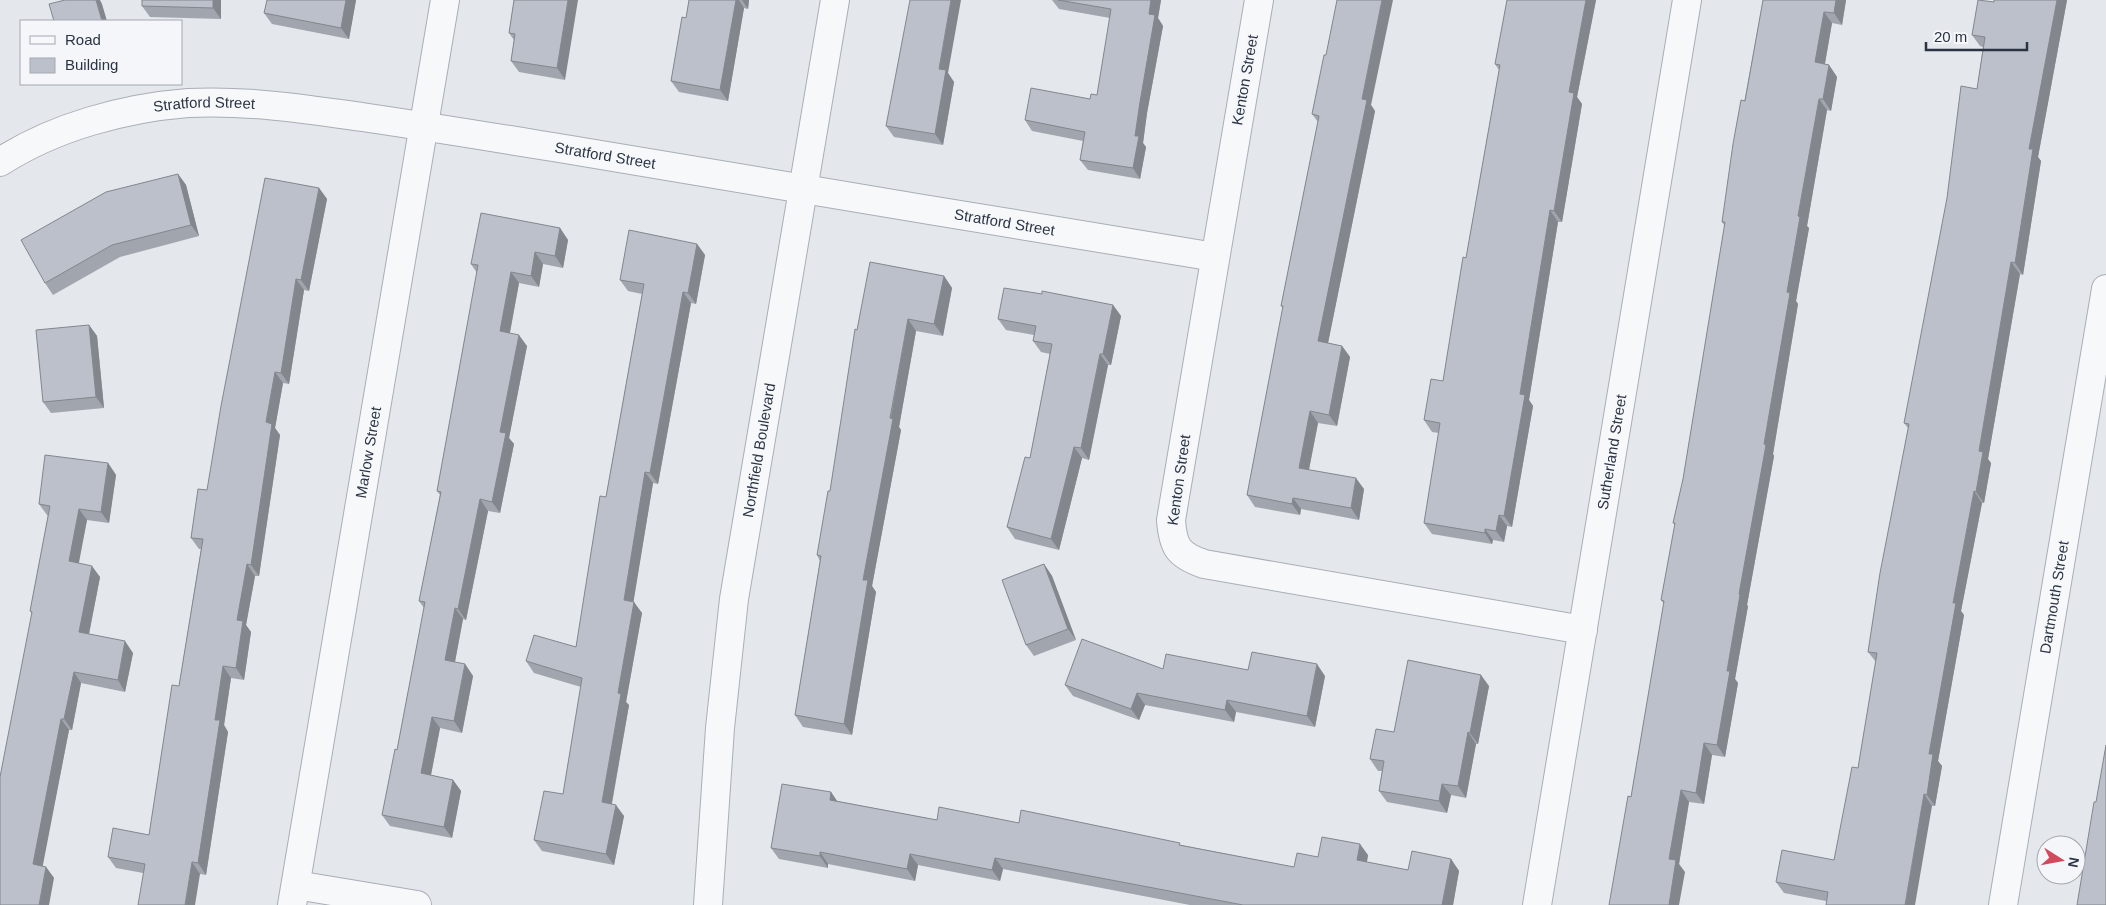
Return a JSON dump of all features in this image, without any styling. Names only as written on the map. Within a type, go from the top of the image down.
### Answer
[{"type":"street","name":"Marlow Street","points":[[294,895],[445,0]]},
{"type":"street","name":"Northfield Boulevard","points":[[708,905],[720,728],[733,608],[834,0]]},
{"type":"street","name":"Kenton Street","points":[[1259,0],[1171,520],[1172,536],[1177,549],[1190,560],[1204,564],[1583,630]]},
{"type":"street","name":"Sutherland Street","points":[[1537,905],[1687,0]]},
{"type":"street","name":"Stratford Street","points":[[0,162],[15,152],[65,130],[106,117],[141,110],[188,104],[232,103],[294,107],[424,126],[1215,257]]},
{"type":"street","name":"Dartmouth Street","points":[[2003,905],[2106,289]]},
{"type":"street","points":[[294,895],[417,905]]},
{"type":"building","points":[[65,0],[96,0],[102,20],[54,20],[49,4]]},
{"type":"building","points":[[142,0],[213,0],[213,8],[142,6]]},
{"type":"building","points":[[267,0],[346,0],[341,28],[264,13]]},
{"type":"building","points":[[514,0],[568,0],[557,68],[511,61],[515,34],[509,33]]},
{"type":"building","points":[[689,0],[736,0],[720,90],[671,81],[682,17],[686,18]]},
{"type":"building","points":[[910,0],[951,0],[939,69],[946,70],[935,134],[886,126]]},
{"type":"building","points":[[1058,0],[1151,0],[1149,14],[1155,15],[1135,136],[1139,136],[1133,168],[1080,160],[1085,132],[1025,120],[1031,88],[1090,99],[1091,94],[1097,95],[1111,9]]},
{"type":"building","points":[[1337,0],[1382,0],[1362,99],[1367,100],[1318,341],[1342,346],[1329,415],[1310,411],[1299,468],[1356,478],[1351,508],[1293,498],[1292,504],[1247,495],[1283,306],[1281,306],[1319,116],[1312,114]]},
{"type":"building","points":[[1507,0],[1586,0],[1569,92],[1574,93],[1554,211],[1550,210],[1520,394],[1525,395],[1504,516],[1499,515],[1496,531],[1485,529],[1485,533],[1424,523],[1440,423],[1424,420],[1431,379],[1443,381],[1463,257],[1466,258],[1500,65],[1495,64]]},
{"type":"building","points":[[1763,0],[1836,0],[1834,13],[1824,12],[1815,62],[1829,65],[1823,99],[1819,99],[1798,216],[1800,217],[1787,292],[1790,293],[1764,444],[1766,445],[1739,594],[1727,671],[1730,671],[1717,745],[1704,743],[1696,793],[1681,790],[1669,859],[1676,860],[1669,905],[1609,905],[1628,796],[1631,797],[1664,601],[1661,600],[1675,523],[1673,523],[1683,479],[1725,222],[1722,222],[1733,144],[1741,100],[1745,101]]},
{"type":"building","points":[[1978,0],[1994,2],[1994,0],[2057,0],[2029,149],[2033,149],[2015,263],[2011,262],[1979,451],[1983,452],[1953,603],[1956,603],[1929,754],[1933,754],[1927,795],[1924,794],[1905,905],[1826,905],[1828,892],[1776,882],[1782,850],[1834,860],[1852,767],[1858,768],[1877,653],[1868,652],[1880,573],[1909,424],[1904,423],[1947,198],[1961,86],[1977,89],[1985,37],[1972,35]]},
{"type":"building","points":[[178,174],[191,225],[112,245],[45,283],[21,240],[106,192]]},
{"type":"building","points":[[265,178],[319,188],[301,280],[296,279],[281,373],[275,372],[266,422],[272,424],[251,565],[247,564],[237,620],[243,621],[236,668],[223,666],[215,720],[220,720],[198,863],[192,862],[185,905],[138,905],[145,864],[108,857],[113,828],[149,835],[172,685],[179,686],[203,539],[191,538],[198,489],[207,490],[221,406]]},
{"type":"building","points":[[481,213],[560,228],[555,256],[535,252],[531,276],[511,272],[500,331],[519,335],[500,432],[506,433],[492,502],[480,499],[458,609],[455,608],[445,660],[465,664],[454,721],[432,717],[421,773],[453,780],[444,827],[382,815],[395,749],[397,750],[425,602],[419,601],[441,492],[437,491],[478,265],[471,264]]},
{"type":"building","points":[[629,230],[697,244],[688,293],[683,292],[650,473],[645,472],[624,600],[634,602],[618,693],[621,694],[602,802],[616,805],[606,854],[534,840],[544,791],[563,794],[582,678],[526,661],[534,635],[576,647],[600,496],[606,497],[644,284],[620,280]]},
{"type":"building","points":[[870,262],[944,276],[934,324],[908,319],[890,418],[893,419],[863,580],[868,580],[844,724],[795,715],[821,556],[817,555],[828,491],[830,491],[855,329],[857,330]]},
{"type":"building","points":[[1004,288],[1042,294],[1042,291],[1113,305],[1103,354],[1100,354],[1081,448],[1074,447],[1051,539],[1007,527],[1025,457],[1030,458],[1052,344],[1033,341],[1036,326],[998,319]]},
{"type":"building","points":[[89,325],[96,397],[43,402],[36,330]]},
{"type":"building","points":[[45,455],[108,463],[101,512],[79,509],[69,561],[92,566],[79,632],[125,641],[118,680],[74,672],[64,719],[61,719],[33,864],[46,867],[39,905],[0,905],[0,777],[32,612],[30,611],[50,506],[39,504]]},
{"type":"building","points":[[1044,564],[1068,629],[1026,645],[1002,580]]},
{"type":"building","points":[[1082,639],[1163,669],[1166,654],[1248,670],[1252,652],[1317,664],[1307,716],[1227,700],[1225,710],[1137,693],[1131,709],[1065,685]]},
{"type":"building","points":[[1408,660],[1481,675],[1458,786],[1442,784],[1439,801],[1379,791],[1384,761],[1370,759],[1376,729],[1394,732]]},
{"type":"building","points":[[2106,745],[2106,905],[2077,905],[2080,885],[2086,885],[2086,850],[2094,802],[2096,802]]},
{"type":"building","points":[[782,784],[831,792],[830,800],[937,820],[939,807],[1019,823],[1021,810],[1180,843],[1179,845],[1294,867],[1297,853],[1318,857],[1322,837],[1360,844],[1357,860],[1408,870],[1412,851],[1451,859],[1442,905],[1243,905],[995,858],[992,870],[910,854],[907,869],[820,852],[820,856],[771,848]]}]
